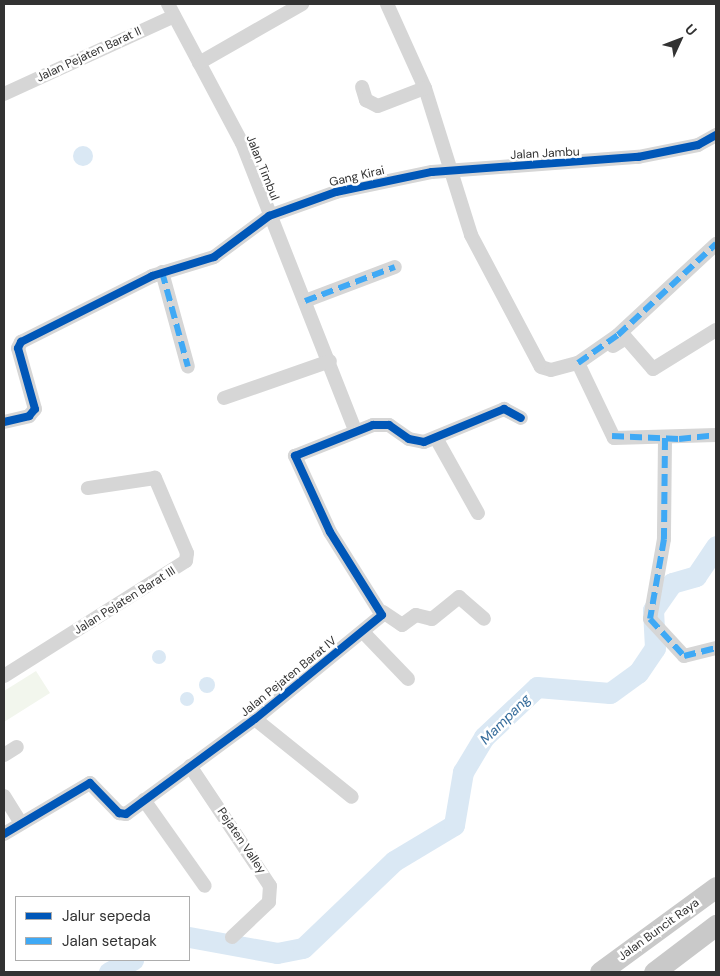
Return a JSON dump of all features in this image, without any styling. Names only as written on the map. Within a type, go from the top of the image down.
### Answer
[{"type":"main road","name":"Jalan Buncit Raya","points":[[600,972],[716,887]]},
{"type":"main road","points":[[654,972],[716,925]]},
{"type":"street","points":[[199,63],[302,4]]},
{"type":"street","points":[[388,4],[425,88],[452,169],[471,235],[541,367],[551,370],[579,365],[626,338],[655,368],[716,330]]},
{"type":"street","name":"Jalan Timbul","points":[[171,10],[242,143],[269,216],[330,362],[356,430]]},
{"type":"street","name":"Jalan Pejaten Barat II","points":[[4,94],[171,10]]},
{"type":"street","points":[[362,87],[366,100],[378,106],[425,88]]},
{"type":"street","name":"Jalan Jambu","points":[[452,169],[638,157],[698,145],[716,135]]},
{"type":"street","name":"Gang Kirai","points":[[4,422],[28,416],[35,409],[18,348],[21,342],[162,272],[214,257],[269,216],[336,192],[452,169]]},
{"type":"street","points":[[579,365],[618,335],[716,244]]},
{"type":"street","points":[[305,301],[395,267]]},
{"type":"street","points":[[162,272],[188,367]]},
{"type":"street","points":[[224,398],[330,362]]},
{"type":"street","points":[[579,365],[614,438],[666,438],[716,435]]},
{"type":"street","points":[[484,619],[459,597],[432,619],[416,615],[402,625],[383,612],[330,532],[293,459],[356,430],[385,424],[416,442],[436,438],[504,409],[521,418]]},
{"type":"street","points":[[436,438],[478,513]]},
{"type":"street","points":[[666,438],[664,547],[653,622],[663,637],[684,656],[716,648]]},
{"type":"street","name":"Jalan Pejaten Barat III","points":[[4,676],[186,561],[187,553],[155,478],[88,488]]},
{"type":"street","name":"Jalan Pejaten Barat IV","points":[[4,834],[90,783],[123,815],[255,719],[363,632],[383,612]]},
{"type":"street","points":[[363,632],[408,679]]},
{"type":"street","points":[[255,719],[352,797]]},
{"type":"street","points":[[4,755],[16,747]]},
{"type":"street","name":"Pejaten Valley","points":[[190,766],[270,886],[269,902],[232,937]]},
{"type":"street","points":[[4,796],[22,823]]},
{"type":"street","points":[[144,800],[205,886]]},
{"type":"shaded area","points":[[83,146],[90,149],[93,156],[90,163],[83,166],[76,163],[73,156],[76,149]]},
{"type":"shaded area","points":[[156,650],[162,650],[166,657],[162,664],[156,664],[152,660],[152,654]]},
{"type":"shaded area","points":[[36,671],[50,693],[4,722],[4,691]]},
{"type":"shaded area","points":[[207,677],[213,679],[215,685],[213,691],[207,693],[201,691],[199,685],[201,679]]},
{"type":"shaded area","points":[[184,692],[190,692],[194,699],[190,706],[184,706],[180,702],[180,696]]},
{"type":"waterway","name":"Mampang","points":[[190,937],[277,953],[303,948],[394,861],[454,825],[463,772],[484,737],[537,687],[610,693],[638,673],[655,648],[653,610],[672,583],[696,576],[716,546]]},
{"type":"waterway","name":"Mampang","points":[[109,972],[131,961]]},
{"type":"marked path","points":[[578,363],[618,335],[716,244]]},
{"type":"marked path","points":[[305,301],[395,267]]},
{"type":"marked path","points":[[162,272],[188,367]]},
{"type":"marked path","points":[[612,436],[679,439],[716,435]]},
{"type":"marked path","points":[[665,438],[664,539],[650,619],[684,656],[716,648]]},
{"type":"cycle path","points":[[4,422],[29,416],[35,409],[18,348],[21,342],[152,276],[214,257],[269,216],[336,192],[432,172],[638,157],[698,145],[716,135]]},
{"type":"cycle path","points":[[4,834],[90,783],[119,813],[126,814],[255,719],[382,615],[330,532],[295,456],[373,425],[389,425],[409,439],[424,442],[504,409],[521,418]]}]
